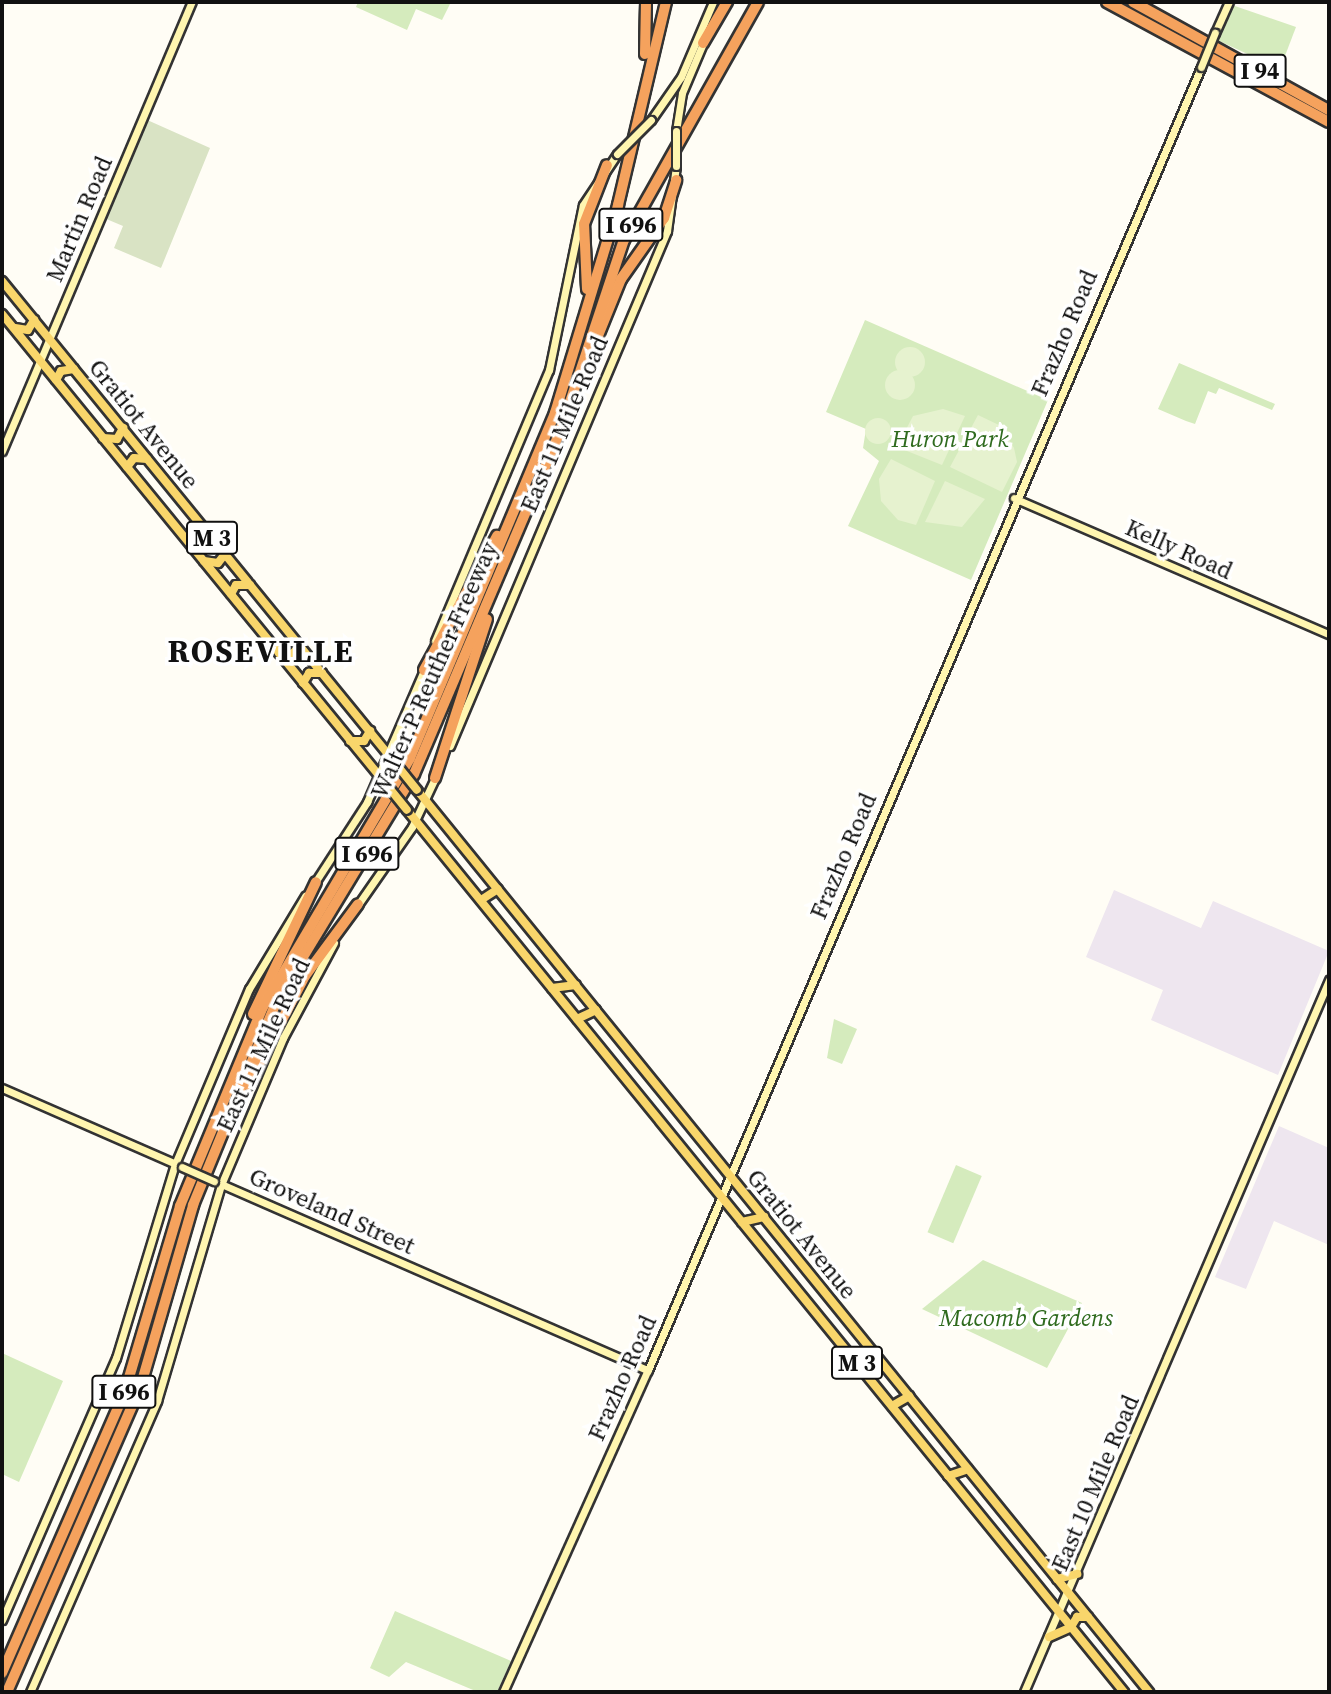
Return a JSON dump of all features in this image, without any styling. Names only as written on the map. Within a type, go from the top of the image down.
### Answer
[{"type":"highway","points":[[643,78],[646,2]]},
{"type":"highway","points":[[643,78],[666,2]]},
{"type":"highway","points":[[703,43],[727,2]]},
{"type":"highway","points":[[712,85],[758,2]]},
{"type":"highway","points":[[712,85],[765,2]]},
{"type":"highway","name":"I 94","points":[[1107,2],[1329,122]]},
{"type":"highway","name":"I 94","points":[[1133,2],[1329,110]]},
{"type":"highway","points":[[1145,2],[1180,27]]},
{"type":"highway","name":"Walter P Reuther Freeway","points":[[2,1673],[125,1391],[180,1206],[222,1102],[280,971],[410,758],[545,438],[569,370],[618,205],[643,78]]},
{"type":"highway","name":"Walter P Reuther Freeway","points":[[7,1692],[140,1388],[208,1167],[290,974],[408,786],[516,536],[579,377],[624,240],[712,85]]},
{"type":"highway","points":[[569,370],[590,278],[586,216],[607,165]]},
{"type":"highway","points":[[579,377],[621,279],[664,218],[676,180]]},
{"type":"highway","points":[[424,670],[545,438]]},
{"type":"highway","points":[[435,778],[516,536]]},
{"type":"highway","points":[[222,1102],[271,968],[316,882]]},
{"type":"highway","points":[[208,1167],[294,993],[358,904]]},
{"type":"main road","name":"Martin Road","points":[[2,451],[192,2]]},
{"type":"main road","name":"East 11 Mile Road","points":[[2,1620],[116,1358],[178,1166],[249,989],[379,776],[549,370],[577,223],[607,165],[662,108],[713,2]]},
{"type":"main road","name":"East 11 Mile Road","points":[[30,1692],[157,1401],[218,1183],[294,1014],[358,904],[415,820],[435,778],[667,231],[676,180],[677,117],[703,43],[721,2]]},
{"type":"main road","name":"Frazho Road","points":[[503,1692],[648,1370],[1014,498],[1229,2]]},
{"type":"main road","points":[[662,108],[677,117]]},
{"type":"main road","name":"Gratiot Avenue","points":[[2,281],[389,754]]},
{"type":"main road","name":"Gratiot Avenue","points":[[2,314],[379,776]]},
{"type":"main road","points":[[13,327],[25,331],[34,320]]},
{"type":"main road","points":[[56,380],[61,371],[74,369]]},
{"type":"main road","points":[[103,438],[117,439],[123,428]]},
{"type":"main road","points":[[127,467],[134,458],[147,458]]},
{"type":"main road","name":"Kelly Road","points":[[1014,498],[1329,634]]},
{"type":"main road","points":[[204,561],[218,563],[225,554]]},
{"type":"main road","points":[[231,594],[236,585],[250,584]]},
{"type":"main road","points":[[279,653],[292,654],[300,646]]},
{"type":"main road","points":[[303,683],[309,673],[322,673]]},
{"type":"main road","points":[[350,741],[364,741],[370,731]]},
{"type":"main road","name":"M 3","points":[[389,754],[425,799]]},
{"type":"main road","name":"M 3","points":[[379,776],[415,820]]},
{"type":"main road","name":"Gratiot Avenue","points":[[425,799],[1149,1692]]},
{"type":"main road","name":"Gratiot Avenue","points":[[415,820],[1122,1689]]},
{"type":"main road","points":[[440,850],[446,840],[457,839]]},
{"type":"main road","points":[[481,900],[498,889]]},
{"type":"main road","points":[[518,946],[536,937]]},
{"type":"main road","name":"East 10 Mile Road","points":[[1024,1692],[1205,1276],[1329,980]]},
{"type":"main road","points":[[552,988],[576,985]]},
{"type":"main road","points":[[578,1019],[596,1010]]},
{"type":"main road","name":"Groveland Street","points":[[2,1088],[648,1370]]},
{"type":"main road","points":[[652,1111],[669,1101]]},
{"type":"main road","points":[[667,1129],[685,1120]]},
{"type":"main road","points":[[742,1222],[764,1217]]},
{"type":"main road","points":[[756,1239],[761,1231],[775,1231]]},
{"type":"main road","points":[[807,1302],[827,1294]]},
{"type":"main road","points":[[832,1332],[850,1324]]},
{"type":"main road","points":[[892,1406],[909,1396]]},
{"type":"main road","points":[[948,1476],[968,1469]]},
{"type":"main road","points":[[987,1524],[994,1516],[1006,1516]]},
{"type":"main road","points":[[1038,1586],[1049,1585],[1056,1577],[1077,1574]]},
{"type":"main road","points":[[1049,1637],[1071,1627],[1077,1617],[1088,1617]]},
{"type":"main road","points":[[1122,1689],[1138,1679]]},
{"type":"shaded area","points":[[1114,890],[1201,928],[1213,901],[1329,951],[1278,1075],[1151,1020],[1163,990],[1086,957]]},
{"type":"shaded area","points":[[1279,1126],[1329,1148],[1329,1245],[1274,1221],[1246,1289],[1215,1277]]},
{"type":"green space","points":[[358,2],[451,2],[442,20],[416,9],[407,30],[356,7]]},
{"type":"green space","points":[[1232,5],[1296,27],[1280,69],[1217,40]]},
{"type":"green space","points":[[145,119],[210,148],[161,268],[114,248],[123,226],[104,218]]},
{"type":"green space","name":"Huron Park","points":[[865,320],[1048,400],[971,580],[848,526],[879,461],[863,448],[866,429],[826,412]]},
{"type":"green space","points":[[910,347],[921,351],[925,362],[921,373],[910,377],[899,373],[895,362],[899,351]]},
{"type":"green space","points":[[1179,363],[1275,404],[1272,410],[1219,388],[1216,394],[1208,391],[1195,424],[1186,421],[1158,409]]},
{"type":"green space","points":[[900,370],[911,374],[915,385],[911,396],[900,400],[889,396],[885,385],[889,374]]},
{"type":"green space","points":[[943,409],[965,416],[942,465],[897,447],[913,416]]},
{"type":"green space","points":[[978,415],[1001,426],[1014,448],[1017,462],[1002,492],[950,467]]},
{"type":"green space","points":[[878,418],[887,422],[891,431],[887,440],[878,444],[869,440],[865,431],[869,422]]},
{"type":"green space","points":[[891,459],[935,481],[916,525],[898,520],[881,501],[879,479]]},
{"type":"green space","points":[[945,481],[985,499],[962,527],[925,522]]},
{"type":"green space","points":[[834,1019],[857,1029],[842,1064],[827,1058]]},
{"type":"green space","points":[[956,1165],[982,1176],[953,1243],[927,1232]]},
{"type":"green space","name":"Macomb Gardens","points":[[983,1260],[1082,1303],[1047,1368],[922,1309]]},
{"type":"green space","points":[[2,1353],[63,1381],[19,1482],[2,1474]]},
{"type":"green space","points":[[395,1611],[511,1661],[497,1692],[478,1692],[406,1662],[389,1677],[370,1668]]},
{"type":"district","name":"ROSEVILLE","points":[[261,651]]}]
